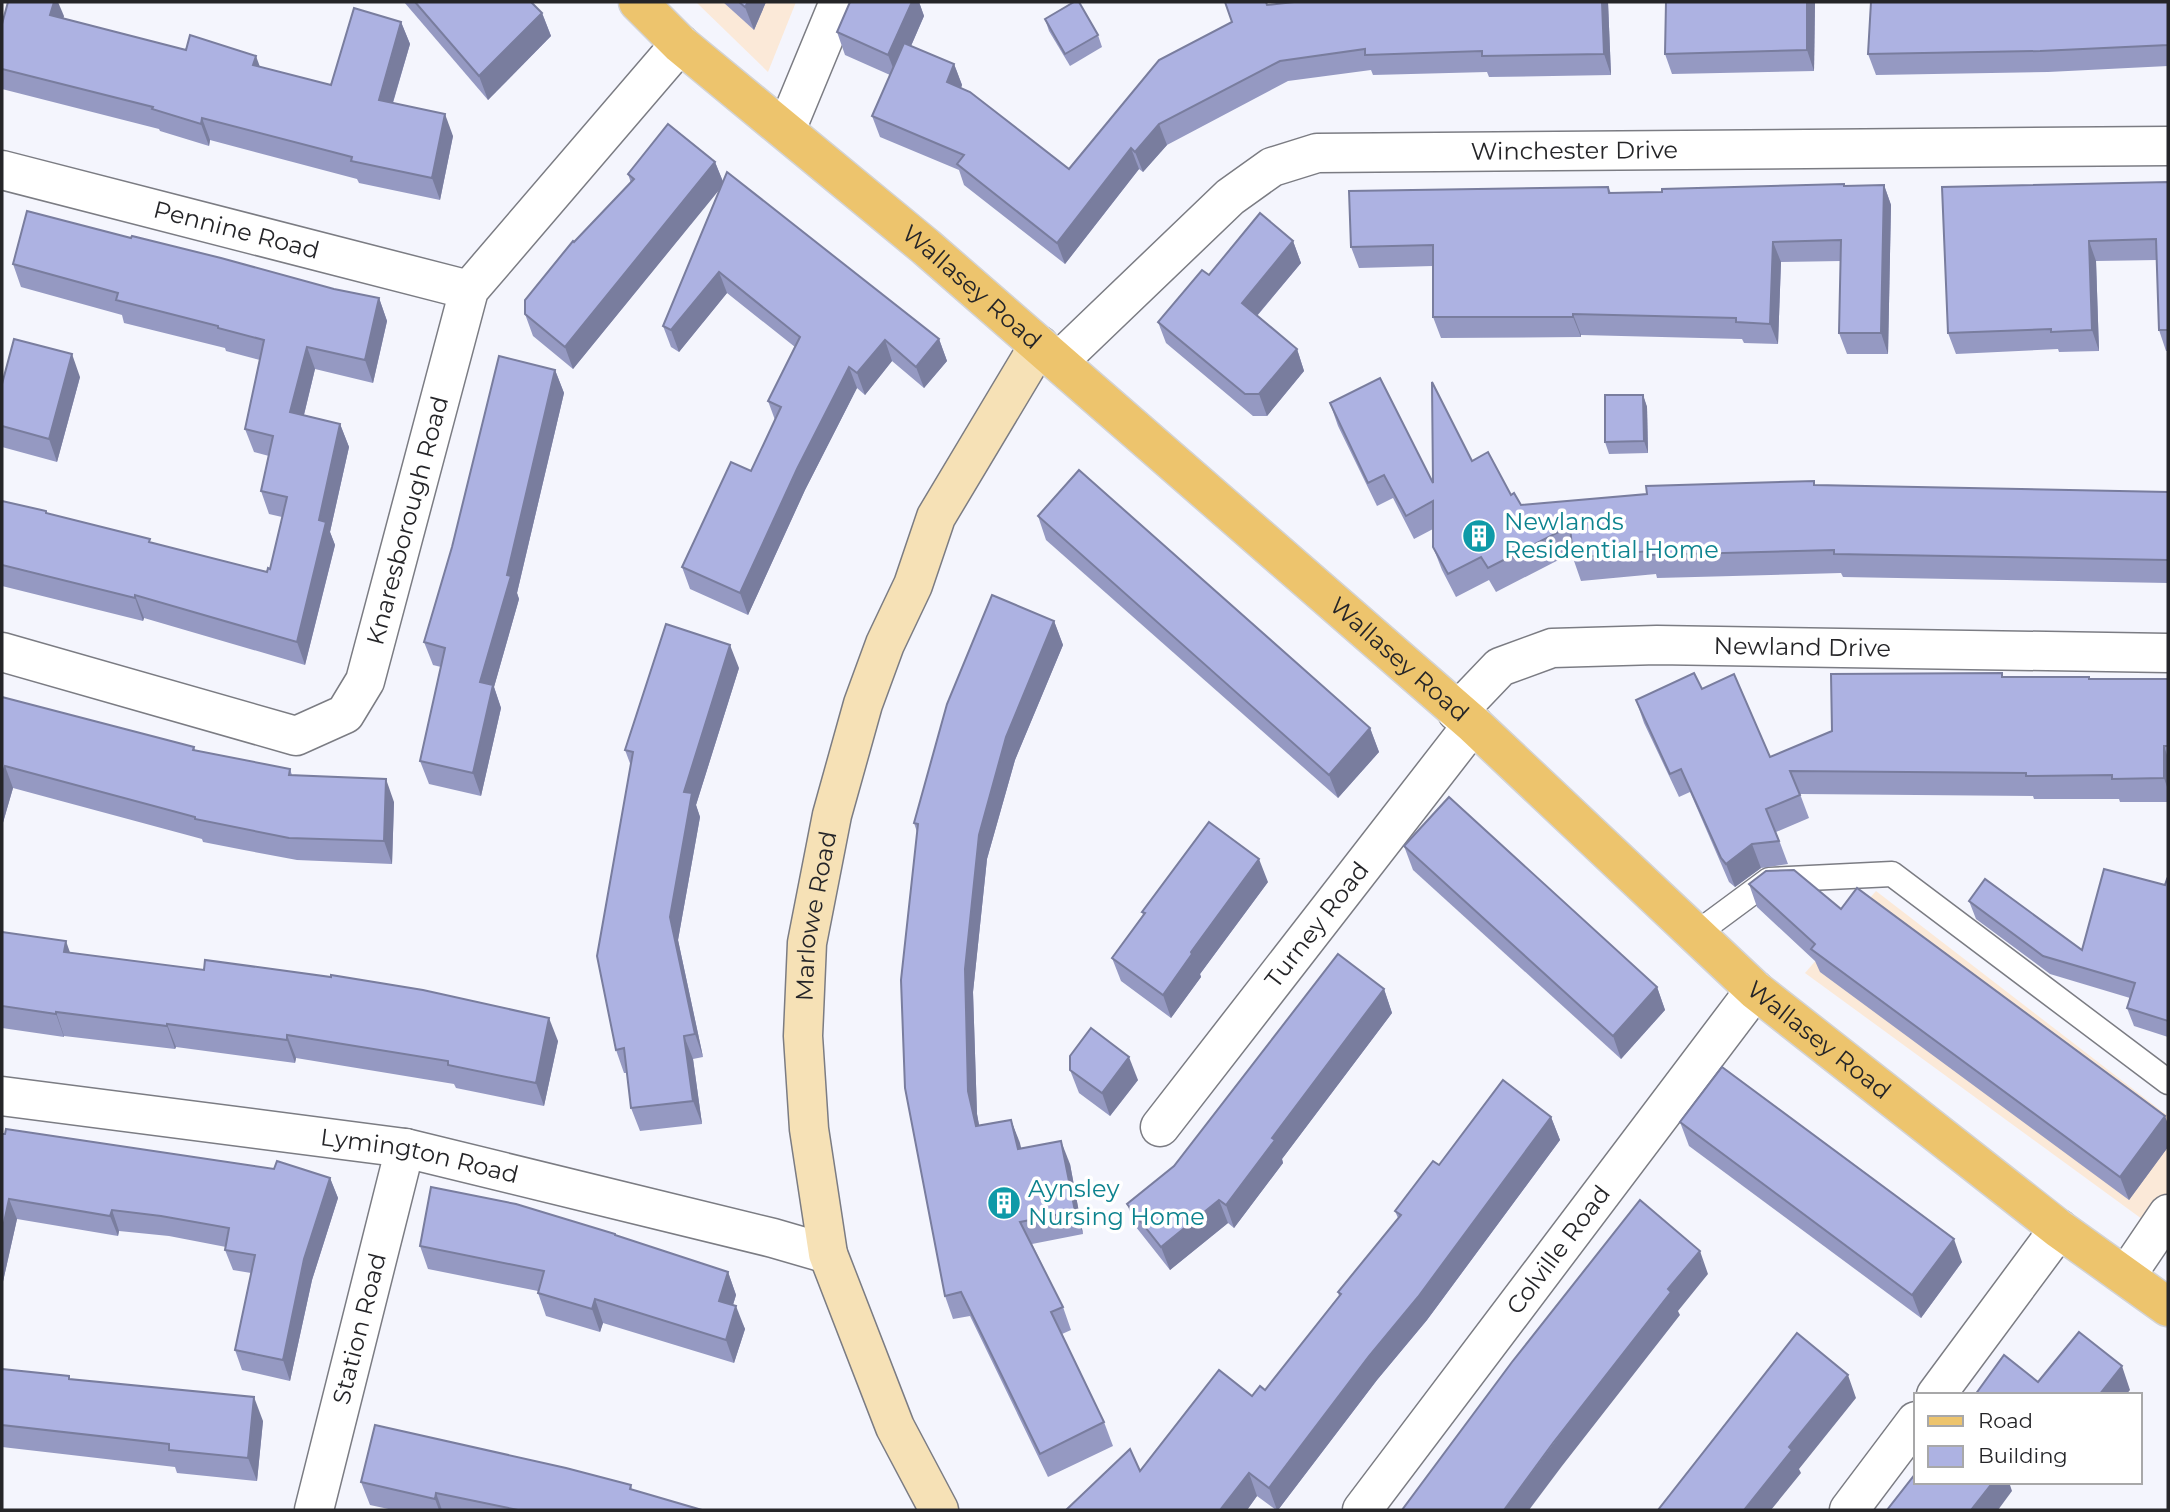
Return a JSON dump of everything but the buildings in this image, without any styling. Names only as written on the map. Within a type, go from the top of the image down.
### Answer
[{"type":"main road","name":"Wallasey Road","points":[[638,2],[680,44],[786,130],[1049,353],[1465,718],[1755,989],[2059,1229],[2168,1307]]},
{"type":"street","points":[[786,130],[839,2]]},
{"type":"street","name":"Knaresborough Road","points":[[2,652],[296,736],[345,714],[365,681],[468,290],[680,44]]},
{"type":"street","name":"Winchester Drive","points":[[1049,353],[1230,197],[1272,167],[1317,153],[2168,146]]},
{"type":"street","name":"Pennine Road","points":[[2,170],[468,290]]},
{"type":"street","name":"Marlowe Road","points":[[939,1510],[895,1427],[828,1254],[809,1129],[803,1036],[807,943],[832,816],[863,704],[885,644],[913,585],[936,517],[1049,353]]},
{"type":"street","name":"Newland Drive","points":[[1465,718],[1500,667],[1552,648],[1657,645],[2168,653]]},
{"type":"street","name":"Turney Road","points":[[1160,1127],[1465,718]]},
{"type":"street","name":"Colville Road","points":[[1362,1510],[1755,989]]},
{"type":"street","name":"Lymington Road","points":[[2,1096],[405,1148],[773,1238],[828,1254]]},
{"type":"street","name":"Station Road","points":[[314,1510],[405,1148]]},
{"type":"street","points":[[2126,1276],[2168,1214]]},
{"type":"street","points":[[1937,1393],[2059,1229]]},
{"type":"street","points":[[1849,1510],[1914,1424]]},
{"type":"lane","points":[[1696,934],[1769,880],[1892,874],[2168,1082]]},
{"type":"shaded area","points":[[696,2],[796,2],[768,72]]},
{"type":"shaded area","points":[[1876,891],[2168,1116],[2168,1238],[1805,973]]},
{"type":"place","name":"Newlands Residential Home","points":[[1479,536]]},
{"type":"place","name":"Aynsley Nursing Home","points":[[1004,1203]]}]
